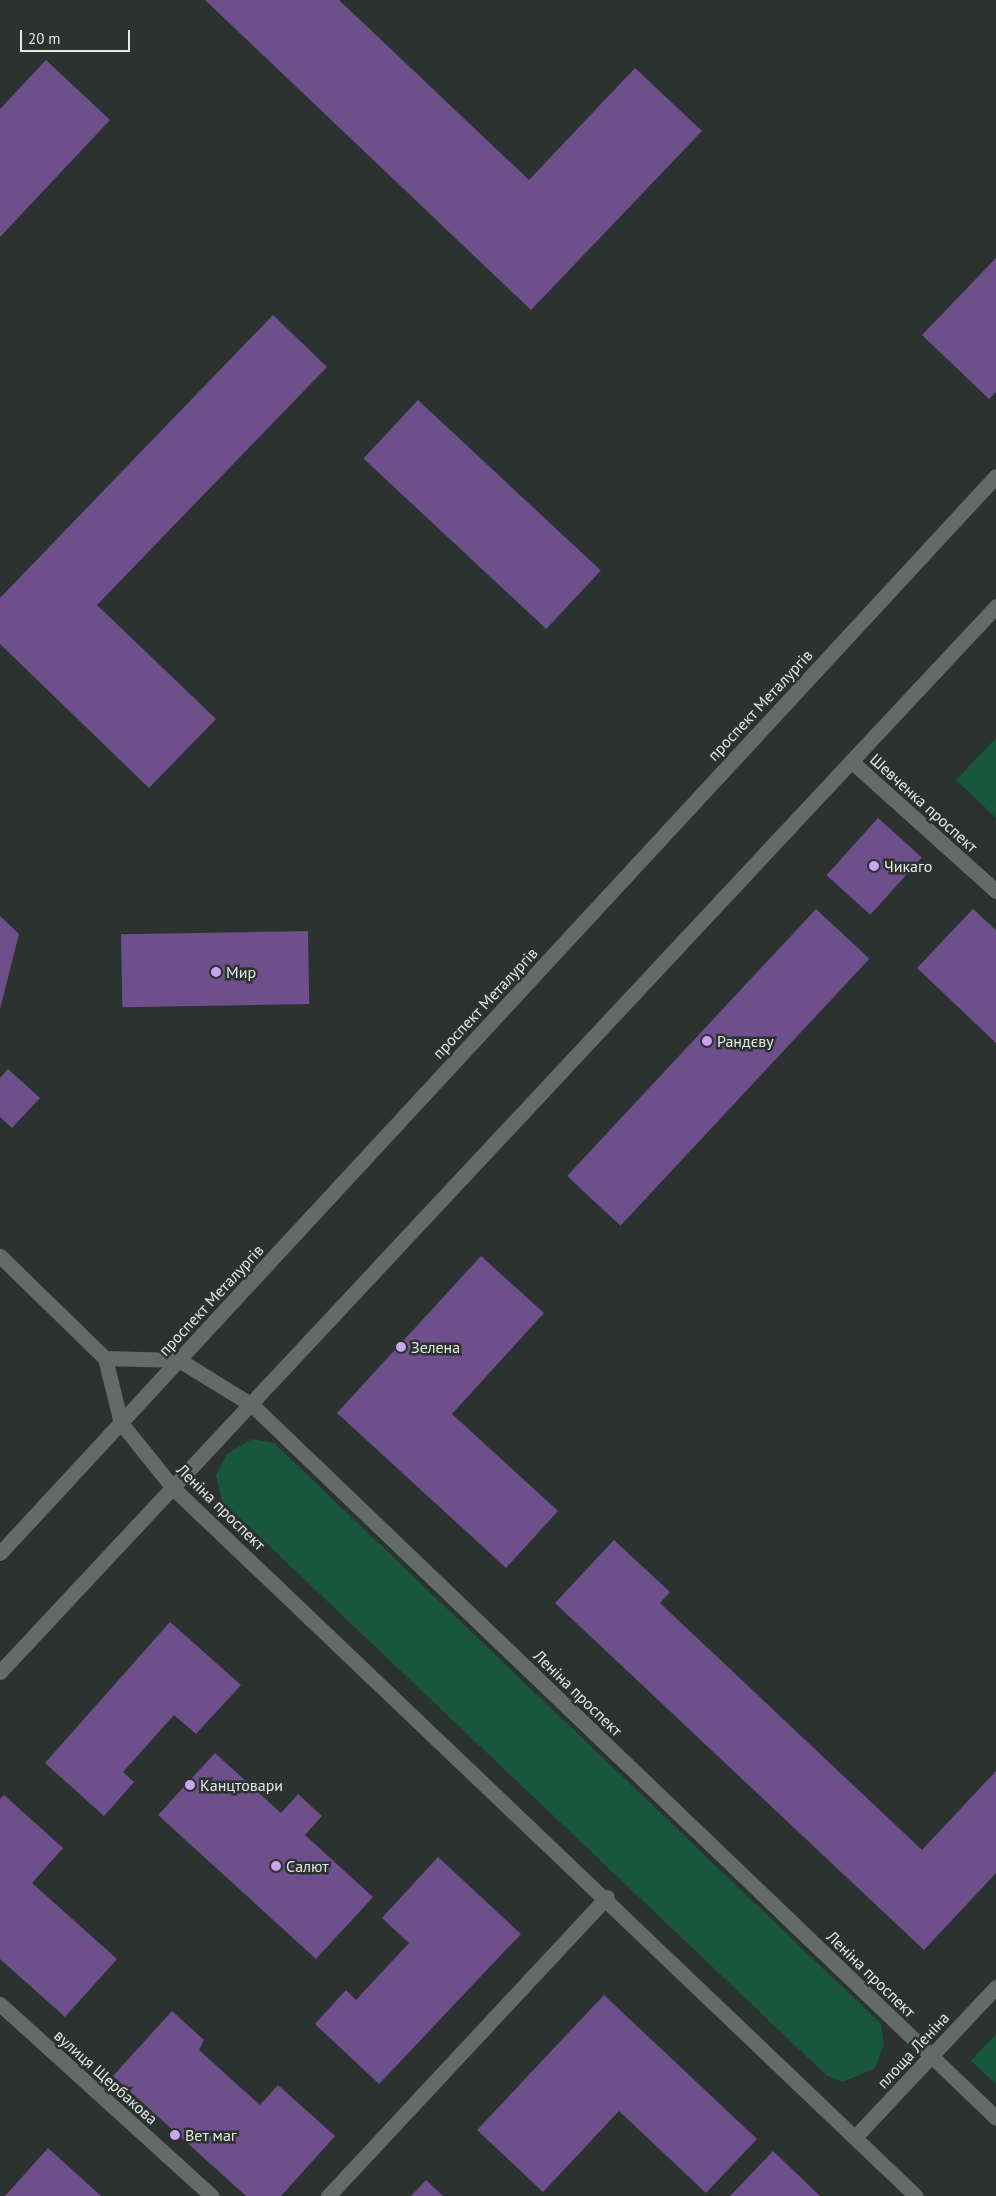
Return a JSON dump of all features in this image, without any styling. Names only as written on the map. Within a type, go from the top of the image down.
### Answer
[{"type":"street","name":"проспект Металургів","points":[[0,1553],[996,476]]},
{"type":"street","points":[[0,1672],[252,1405],[996,606]]},
{"type":"street","name":"Шевченка проспект","points":[[852,761],[996,891]]},
{"type":"street","points":[[0,1256],[105,1358],[179,1360]]},
{"type":"street","name":"Леніна проспект","points":[[105,1358],[121,1423],[173,1488],[607,1896],[916,2196]]},
{"type":"street","name":"Леніна проспект","points":[[179,1360],[252,1405],[996,2118]]},
{"type":"street","points":[[328,2196],[607,1896]]},
{"type":"street","name":"площа Леніна","points":[[855,2137],[996,1987]]},
{"type":"street","name":"вулиця Щербакова","points":[[0,2004],[212,2196]]},
{"type":"green space","points":[[996,738],[996,818],[956,780]]},
{"type":"green space","points":[[252,1439],[274,1443],[881,2024],[884,2044],[875,2068],[843,2082],[826,2075],[222,1501],[216,1475],[227,1454]]},
{"type":"green space","points":[[996,2034],[996,2084],[971,2061]]},
{"type":"building","points":[[205,0],[339,0],[529,180],[635,68],[702,131],[531,310]]},
{"type":"building","points":[[46,60],[110,120],[0,237],[0,109]]},
{"type":"building","points":[[996,258],[996,392],[989,399],[922,335]]},
{"type":"building","points":[[273,315],[327,367],[97,605],[216,719],[149,788],[0,644],[0,598]]},
{"type":"building","points":[[418,400],[601,570],[546,629],[363,459]]},
{"type":"building","name":"Чикаго","points":[[878,818],[922,857],[870,915],[826,875]]},
{"type":"building","points":[[816,909],[869,959],[620,1226],[567,1176]]},
{"type":"building","points":[[973,909],[996,930],[996,1043],[917,968]]},
{"type":"building","points":[[0,916],[19,934],[0,1009]]},
{"type":"building","name":"Мир","points":[[308,931],[309,1004],[122,1007],[121,934]]},
{"type":"building","points":[[8,1069],[40,1098],[12,1128],[0,1117],[0,1078]]},
{"type":"building","points":[[481,1256],[544,1313],[452,1414],[558,1511],[506,1568],[337,1413]]},
{"type":"building","points":[[614,1540],[670,1592],[660,1603],[922,1850],[996,1771],[996,1873],[924,1950],[555,1603]]},
{"type":"building","points":[[170,1622],[241,1685],[196,1734],[174,1715],[123,1772],[134,1782],[104,1816],[45,1763]]},
{"type":"building","name":"Салют","points":[[215,1753],[281,1813],[298,1794],[322,1816],[305,1835],[373,1897],[316,1959],[158,1815]]},
{"type":"building","points":[[4,1795],[63,1848],[32,1883],[117,1959],[65,2017],[0,1959],[0,1799]]},
{"type":"building","points":[[438,1857],[521,1934],[379,2084],[315,2024],[346,1990],[356,2000],[409,1943],[382,1918]]},
{"type":"building","points":[[604,1995],[757,2139],[706,2193],[619,2111],[543,2192],[477,2130]]},
{"type":"building","points":[[172,2011],[204,2040],[199,2050],[260,2105],[278,2085],[335,2136],[281,2196],[246,2196],[113,2076]]},
{"type":"building","points":[[48,2148],[101,2196],[5,2196]]},
{"type":"building","points":[[773,2151],[820,2196],[730,2196]]},
{"type":"building","points":[[426,2180],[443,2196],[411,2196]]},
{"type":"place","name":"Чикаго","points":[[874,866]]},
{"type":"place","name":"Мир","points":[[216,972]]},
{"type":"place","name":"Рандєву","points":[[707,1041]]},
{"type":"place","name":"Зелена","points":[[401,1347]]},
{"type":"place","name":"Канцтовари","points":[[190,1785]]},
{"type":"place","name":"Салют","points":[[276,1866]]},
{"type":"place","name":"Вет маг","points":[[175,2135]]}]
